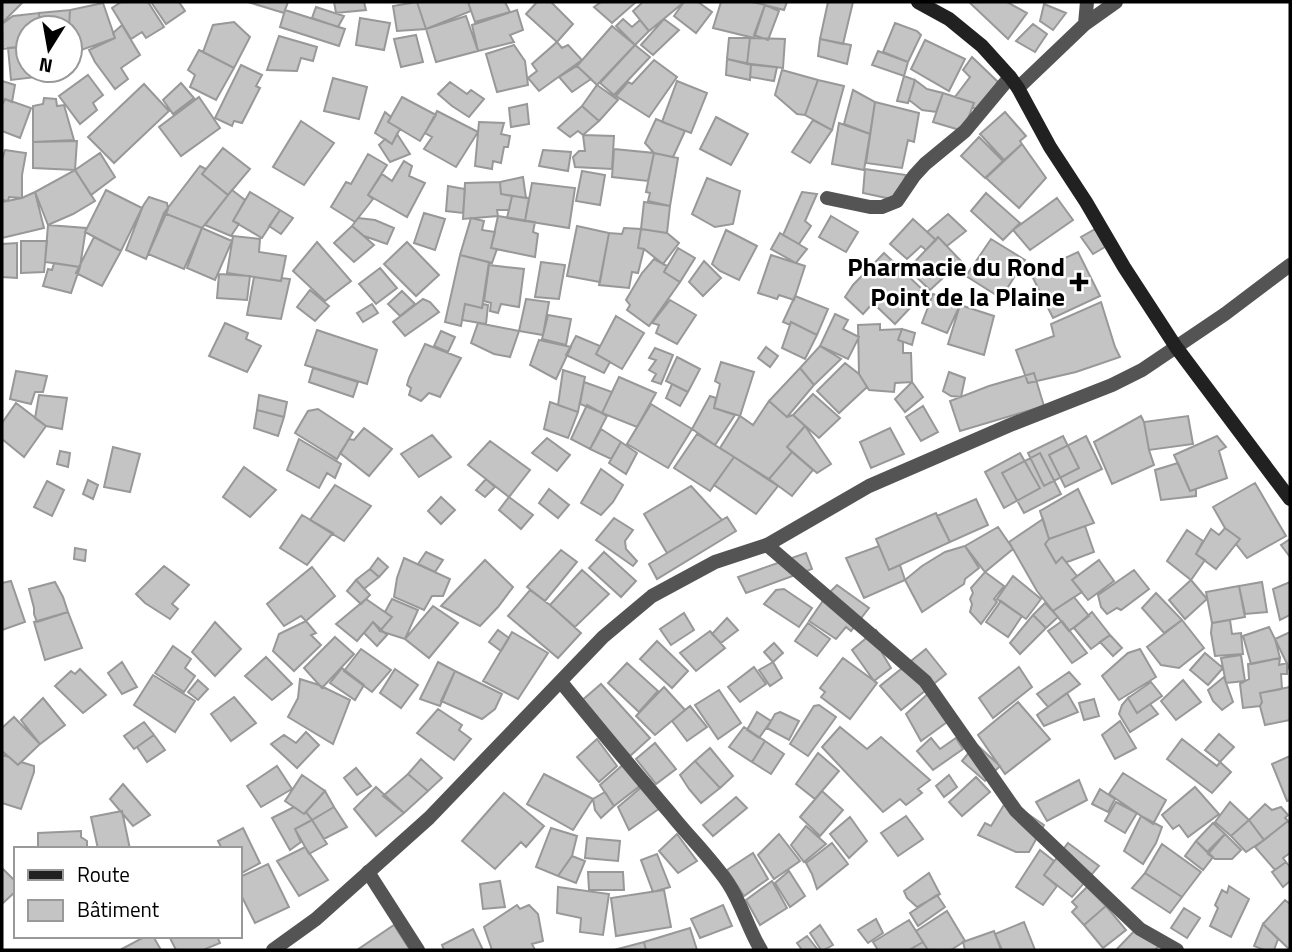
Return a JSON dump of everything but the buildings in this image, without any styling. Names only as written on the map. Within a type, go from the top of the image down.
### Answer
[{"type":"main road","points":[[918,2],[948,19],[982,46],[1014,83],[1124,267],[1176,347],[1290,499]]},
{"type":"street","points":[[1085,24],[1087,2]]},
{"type":"street","points":[[827,198],[870,207],[882,207],[897,201],[925,164],[965,131],[1014,83],[1116,2]]},
{"type":"street","points":[[274,950],[316,919],[429,818],[603,637],[652,596],[715,562],[767,545],[869,486],[1010,425],[1112,386],[1142,370],[1225,314],[1290,265]]},
{"type":"street","points":[[767,545],[925,681],[1016,811],[1140,929],[1177,950]]},
{"type":"street","points":[[561,682],[712,860],[730,886],[752,937],[761,950]]},
{"type":"street","points":[[368,872],[418,950]]},
{"type":"place","name":"Pharmacie du Rond Point de la Plaine","points":[[1079,282]]}]
